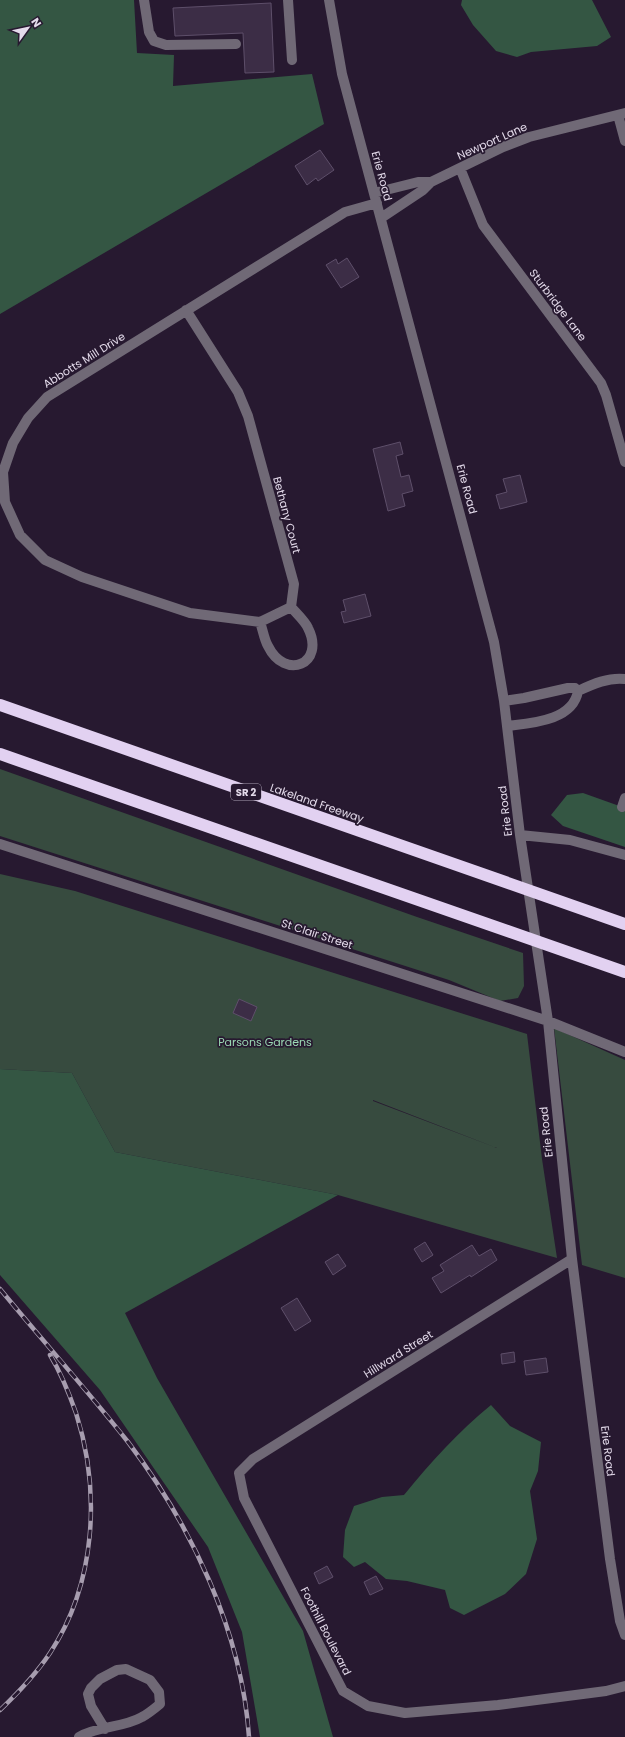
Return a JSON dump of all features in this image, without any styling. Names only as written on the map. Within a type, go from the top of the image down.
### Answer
[{"type":"highway","name":"Lakeland Freeway","points":[[0,705],[625,924]]},
{"type":"highway","points":[[0,754],[474,918],[625,972]]},
{"type":"street","points":[[144,0],[149,32],[154,41],[166,45],[236,44]]},
{"type":"street","points":[[288,0],[292,60]]},
{"type":"street","name":"Erie Road","points":[[329,0],[342,74],[480,585],[494,642],[504,701],[520,835],[548,1021],[572,1259],[610,1559],[621,1598],[620,1621],[625,1634]]},
{"type":"street","points":[[621,114],[625,141]]},
{"type":"street","name":"Newport Lane","points":[[381,218],[423,190],[431,182],[503,147],[529,137],[621,114]]},
{"type":"street","name":"Sturbridge Lane","points":[[460,168],[483,225],[601,383],[606,395],[625,462]]},
{"type":"street","name":"Abbotts Mill Drive","points":[[260,622],[190,613],[82,577],[45,560],[20,535],[5,502],[3,472],[13,443],[28,418],[47,397],[186,310],[345,212],[375,198],[418,182],[431,182]]},
{"type":"street","name":"Bethany Court","points":[[186,310],[238,392],[248,416],[294,584],[291,607]]},
{"type":"street","points":[[291,607],[308,628],[312,641],[312,655],[307,661],[296,666],[284,664],[277,658],[268,646],[260,622],[291,607]]},
{"type":"street","points":[[507,726],[528,724],[549,718],[566,711],[573,705],[578,691],[592,684],[617,678],[625,679]]},
{"type":"street","points":[[504,701],[568,688],[575,688],[578,691]]},
{"type":"street","points":[[520,835],[570,840],[625,855]]},
{"type":"street","name":"St Clair Street","points":[[0,844],[548,1021],[625,1052]]},
{"type":"street","name":"Hillward Street","points":[[239,1473],[253,1459],[572,1259]]},
{"type":"street","name":"Foothill Boulevard","points":[[239,1473],[244,1498],[343,1691],[368,1706],[404,1713],[498,1705],[606,1691],[625,1686]]},
{"type":"street","points":[[79,1737],[141,1718],[160,1704],[159,1692],[150,1680],[126,1669],[117,1670],[100,1679],[91,1688],[88,1694],[92,1706],[105,1729]]},
{"type":"green space","points":[[0,0],[134,0],[137,53],[174,55],[173,86],[312,74],[324,124],[0,314]]},
{"type":"green space","points":[[462,0],[592,0],[611,37],[597,46],[531,52],[517,57],[496,51],[473,25],[461,5]]},
{"type":"green space","points":[[0,769],[417,917],[523,953],[524,986],[518,998],[500,1001],[449,980],[0,836]]},
{"type":"green space","points":[[583,793],[625,808],[625,847],[563,826],[551,815],[567,795]]},
{"type":"green space","name":"Parsons Gardens","points":[[0,874],[75,891],[527,1034],[542,1159],[557,1258],[338,1195],[115,1152],[72,1073],[0,1069]],"holes":[[[373,1100],[497,1148],[373,1101]]]},
{"type":"green space","points":[[554,1028],[625,1060],[625,1278],[582,1265]]},
{"type":"green space","points":[[0,1069],[72,1073],[115,1152],[338,1195],[125,1313],[157,1378],[303,1631],[333,1737],[260,1737],[242,1632],[208,1547],[100,1390],[0,1275]]},
{"type":"green space","points":[[491,1405],[510,1426],[541,1442],[538,1471],[530,1491],[537,1539],[526,1574],[505,1594],[464,1615],[450,1608],[445,1590],[407,1581],[386,1579],[365,1562],[354,1567],[343,1557],[345,1530],[354,1506],[382,1497],[404,1495],[445,1448]]},
{"type":"building","points":[[271,3],[274,72],[245,73],[243,33],[175,36],[173,8]]},
{"type":"building","points":[[320,150],[334,170],[318,181],[316,178],[307,185],[295,166]]},
{"type":"building","points":[[347,258],[359,277],[341,288],[326,265],[336,259],[338,264]]},
{"type":"building","points":[[400,442],[403,454],[396,456],[401,477],[409,475],[413,491],[402,494],[405,506],[388,511],[373,449]]},
{"type":"building","points":[[520,475],[527,502],[500,509],[496,495],[507,492],[503,479]]},
{"type":"building","points":[[365,594],[371,616],[344,623],[341,612],[346,611],[343,600]]},
{"type":"building","points":[[239,999],[257,1007],[251,1021],[233,1013]]},
{"type":"building","points":[[425,1242],[433,1255],[422,1262],[414,1249]]},
{"type":"building","points":[[472,1245],[479,1256],[491,1249],[497,1260],[471,1277],[470,1275],[441,1293],[432,1278],[444,1271],[440,1265]]},
{"type":"building","points":[[338,1254],[346,1266],[333,1275],[325,1262]]},
{"type":"building","points":[[297,1298],[311,1321],[295,1331],[281,1308]]},
{"type":"building","points":[[514,1352],[515,1362],[502,1364],[501,1354]]},
{"type":"building","points":[[546,1358],[548,1372],[526,1375],[524,1361]]},
{"type":"building","points":[[327,1566],[333,1577],[319,1584],[314,1573]]},
{"type":"building","points":[[376,1576],[383,1589],[370,1595],[364,1582]]},
{"type":"railway","points":[[0,1289],[97,1403],[128,1442],[151,1474],[172,1508],[210,1581],[224,1619],[236,1658],[244,1698],[249,1737]]},
{"type":"railway","points":[[0,1710],[39,1668],[50,1653],[65,1626],[77,1597],[85,1567],[90,1536],[91,1505],[89,1474],[84,1443],[71,1398],[50,1355]]}]
